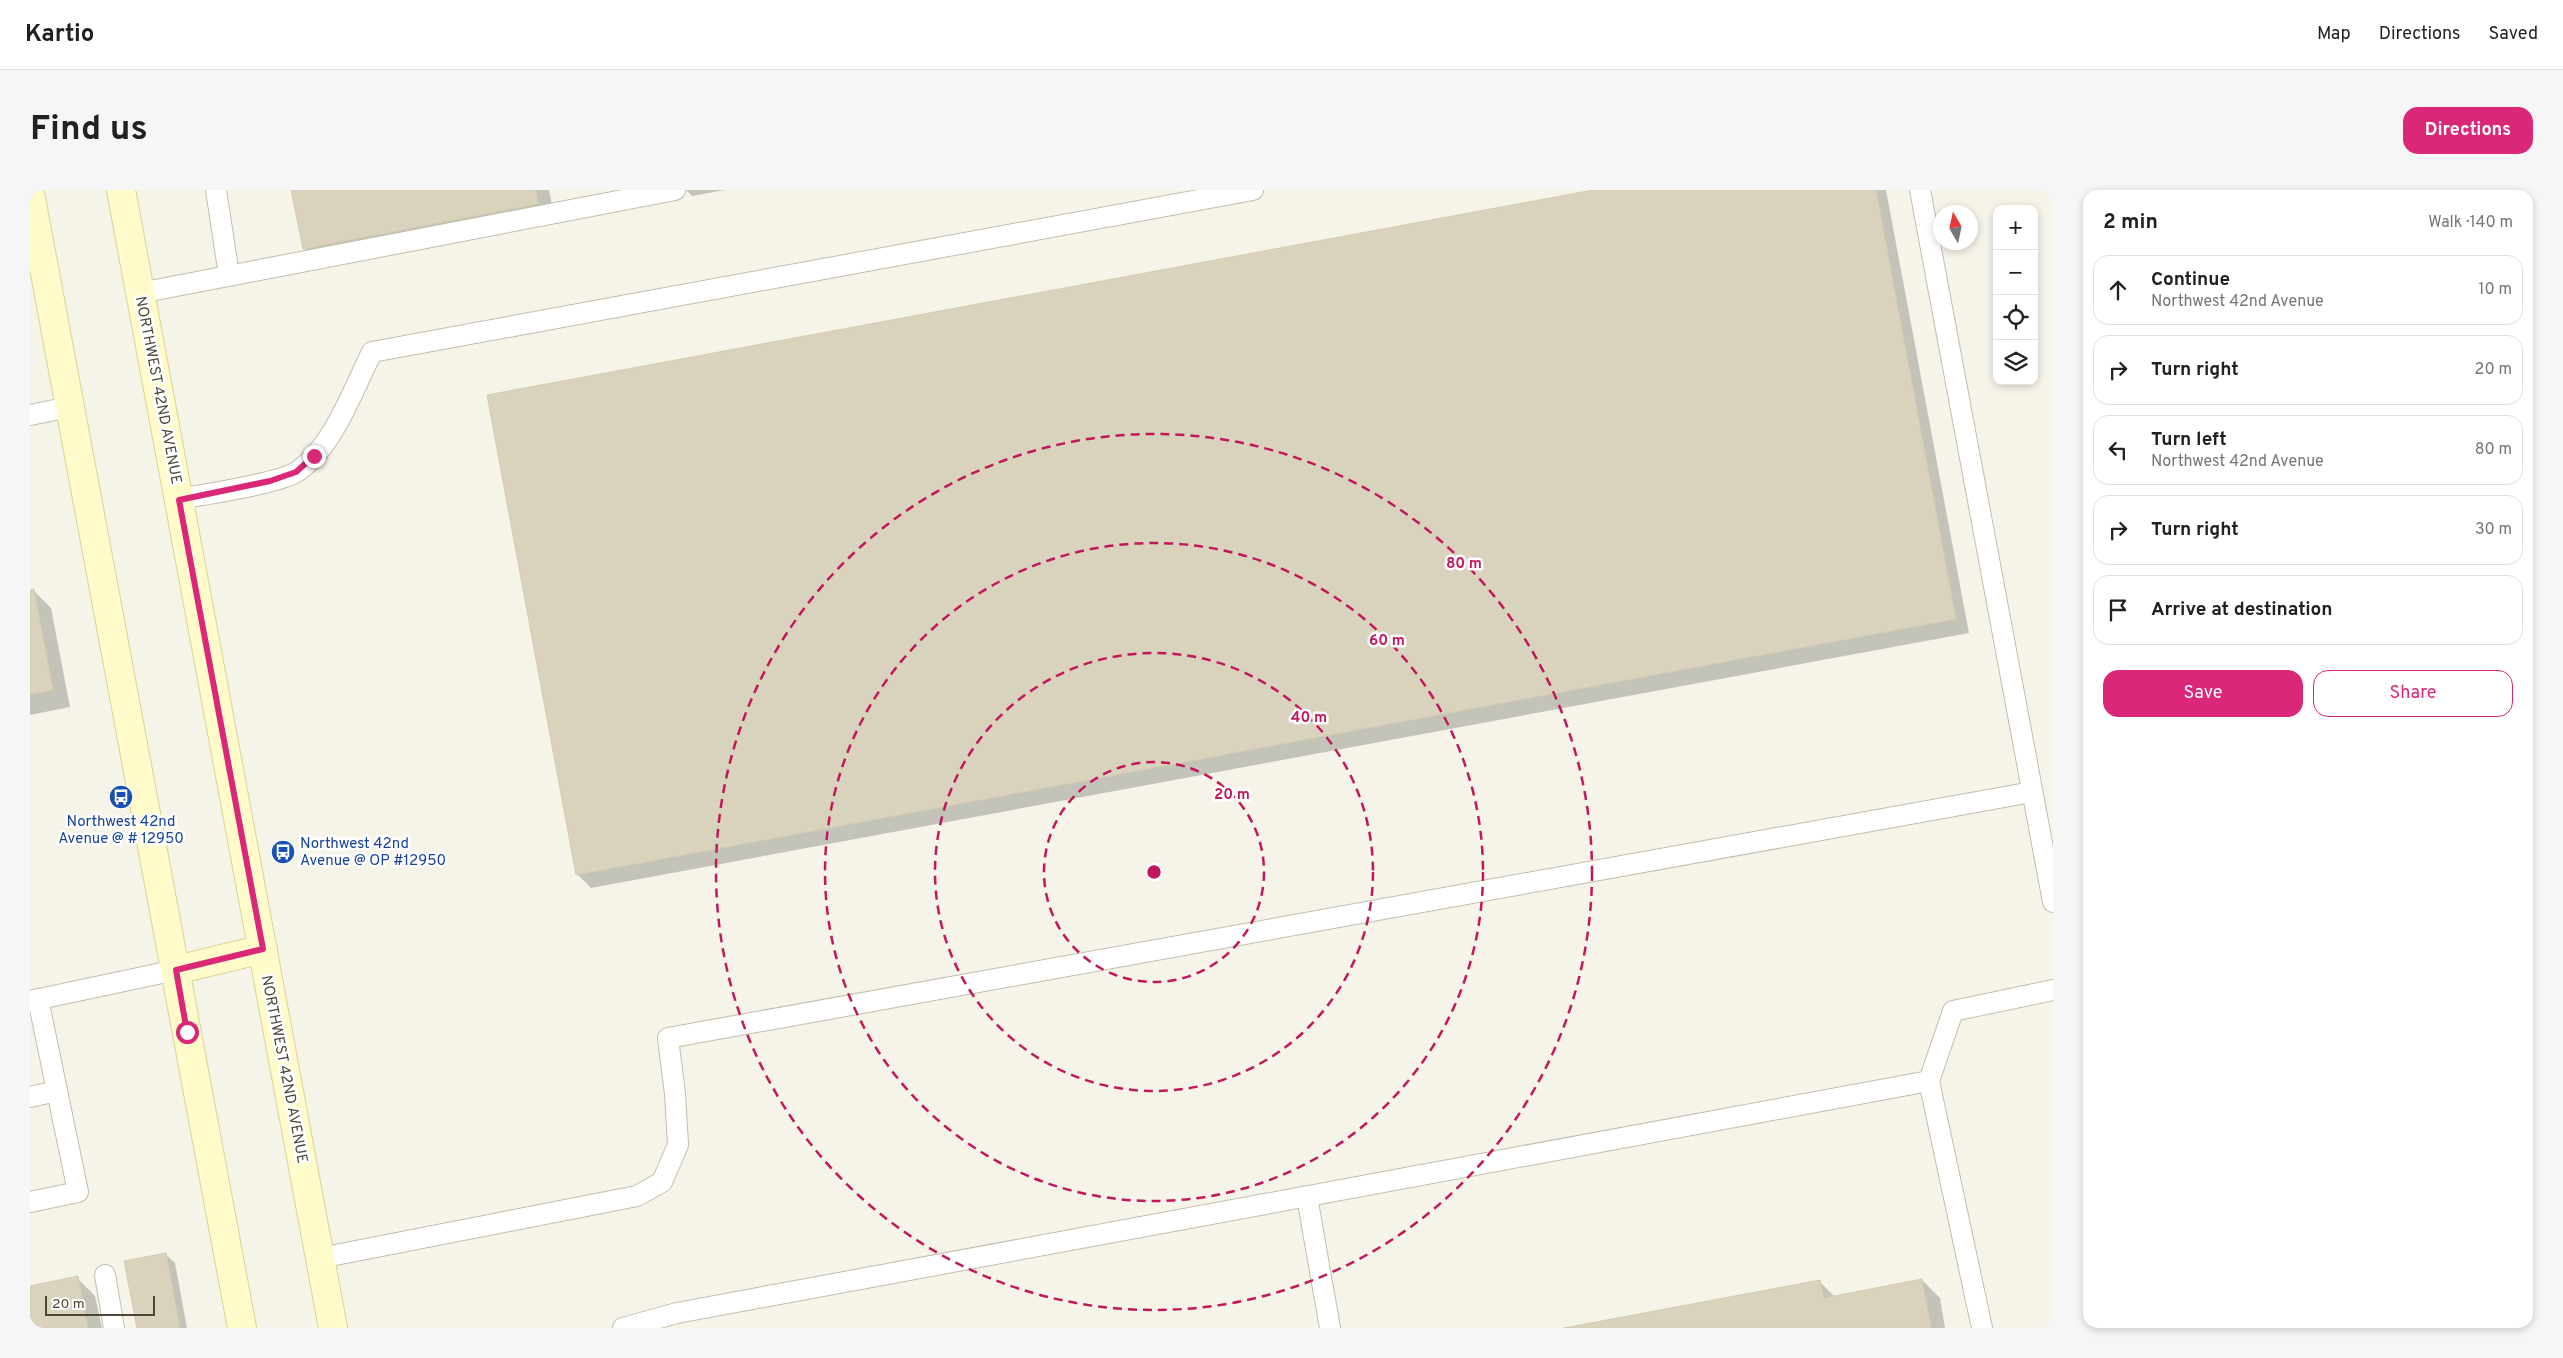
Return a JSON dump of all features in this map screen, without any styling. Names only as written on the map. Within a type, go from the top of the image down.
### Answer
[{"type":"main road","name":"NORTHWEST 42ND AVENUE","points":[[121,190],[333,1328]]},
{"type":"main road","points":[[31,204],[242,1328]]},
{"type":"main road","points":[[176,970],[263,949]]},
{"type":"lane","points":[[216,190],[229,276]]},
{"type":"lane","points":[[140,292],[229,276],[617,195],[675,190]]},
{"type":"lane","points":[[179,500],[270,481],[296,472],[314,456],[336,425],[372,352],[1253,190]]},
{"type":"lane","points":[[1920,190],[2053,902]]},
{"type":"lane","points":[[30,415],[70,407]]},
{"type":"lane","points":[[320,1258],[636,1196],[662,1182],[678,1145],[675,1094],[668,1038],[2032,792]]},
{"type":"lane","points":[[30,1202],[78,1192],[57,1091],[34,1000],[176,970]]},
{"type":"lane","points":[[1982,1328],[1929,1081],[1953,1011],[2053,990]]},
{"type":"lane","points":[[623,1328],[677,1313],[1929,1081]]},
{"type":"lane","points":[[30,1097],[57,1091]]},
{"type":"lane","points":[[1307,1196],[1330,1328]]},
{"type":"lane","points":[[105,1275],[114,1328]]},
{"type":"building","points":[[291,190],[536,190],[538,204],[303,249]]},
{"type":"building","points":[[1593,190],[1876,190],[1956,619],[576,875],[487,395]]},
{"type":"building","points":[[34,589],[53,690],[30,694],[30,590]]},
{"type":"building","points":[[166,1253],[180,1328],[137,1328],[124,1261]]},
{"type":"building","points":[[78,1276],[88,1328],[30,1328],[30,1286]]},
{"type":"building","points":[[1922,1279],[1931,1328],[1564,1328],[1820,1280],[1824,1298]]},
{"type":"place","name":"Northwest 42nd Avenue @ # 12950","points":[[121,797]]},
{"type":"place","name":"Northwest 42nd Avenue @ OP #12950","points":[[283,852]]},
{"type":"route","points":[[187,1032],[176,970],[263,949],[179,500],[270,481],[296,472],[314,456]]}]
